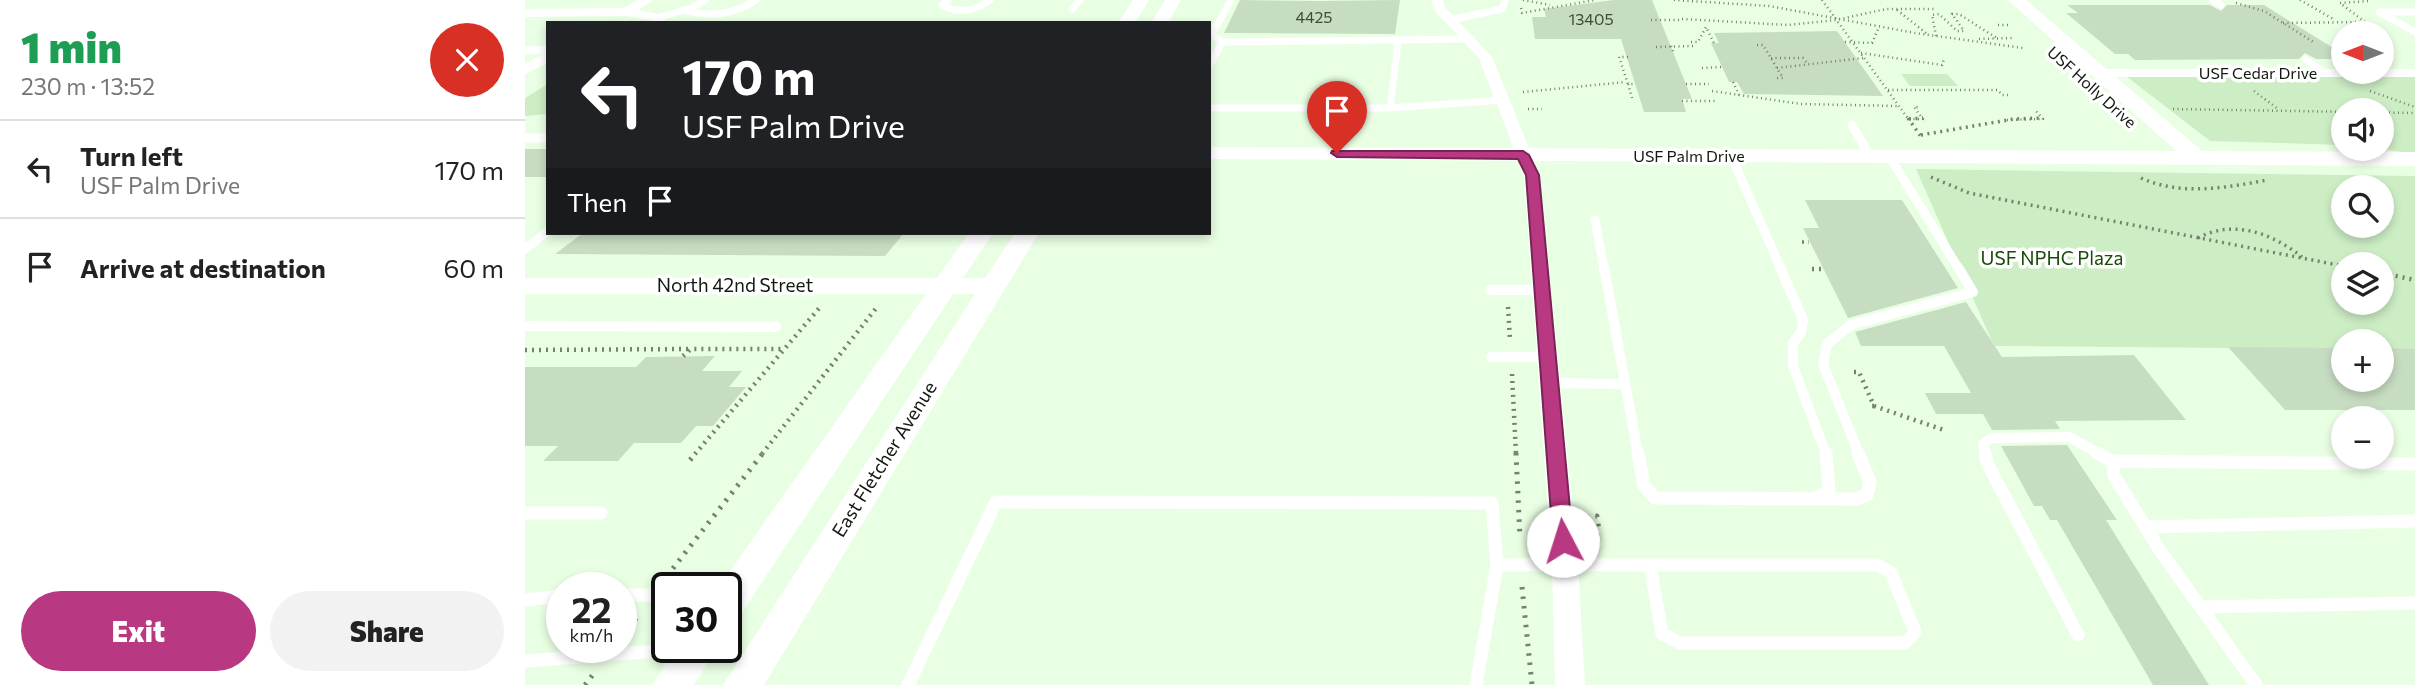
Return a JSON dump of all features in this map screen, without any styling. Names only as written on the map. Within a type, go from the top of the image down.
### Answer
[{"type":"street","points":[[626,12],[647,0]]},
{"type":"street","points":[[1127,21],[1141,0]]},
{"type":"street","points":[[1160,21],[1173,0]]},
{"type":"street","points":[[1437,0],[1438,7],[1471,39],[1485,57],[1532,175],[1566,565],[1570,685]]},
{"type":"street","name":"USF Holly Drive","points":[[1998,0],[2168,156]]},
{"type":"street","name":"USF Holly Drive","points":[[2016,0],[2194,156]]},
{"type":"street","points":[[525,13],[626,12],[659,20]]},
{"type":"street","points":[[525,50],[546,50]]},
{"type":"street","points":[[525,70],[546,58]]},
{"type":"street","name":"USF Cedar Drive","points":[[2101,73],[2415,73]]},
{"type":"street","name":"USF Palm Drive","points":[[1211,153],[2168,156]]},
{"type":"street","points":[[2168,156],[2415,159]]},
{"type":"street","points":[[742,580],[980,235]]},
{"type":"street","name":"East Fletcher Avenue","points":[[743,685],[1026,235]]},
{"type":"street","name":"North 42nd Street","points":[[525,286],[993,286]]},
{"type":"street","points":[[672,685],[687,663]]},
{"type":"lane","points":[[659,20],[705,0]]},
{"type":"lane","points":[[683,10],[712,15],[734,13],[756,0]]},
{"type":"lane","points":[[948,0],[942,5],[952,10],[978,8],[989,0]]},
{"type":"lane","points":[[1072,9],[1080,0]]},
{"type":"lane","points":[[1231,0],[1212,34],[1222,42],[1398,42],[1471,39]]},
{"type":"lane","points":[[1449,20],[1502,9],[1505,0]]},
{"type":"lane","points":[[2213,0],[2221,5]]},
{"type":"lane","points":[[2415,12],[2379,12],[2415,32]]},
{"type":"lane","points":[[1211,64],[1222,42]]},
{"type":"lane","points":[[1390,108],[1398,42]]},
{"type":"lane","points":[[2305,59],[2325,73]]},
{"type":"lane","points":[[1211,108],[1390,108],[1503,100]]},
{"type":"lane","points":[[1595,220],[1644,486],[1655,498],[1856,499],[1867,495],[1870,482],[1823,363],[1827,344],[1851,325],[1973,292],[1879,156],[1852,125]]},
{"type":"lane","points":[[525,138],[546,138]]},
{"type":"lane","points":[[1731,156],[1803,320],[1801,332],[1793,343],[1793,366],[1826,449],[1825,465],[1831,481],[1829,490],[1815,499]]},
{"type":"lane","points":[[525,249],[546,233]]},
{"type":"lane","points":[[1490,290],[1544,290]]},
{"type":"lane","points":[[525,326],[776,327]]},
{"type":"lane","points":[[1491,357],[1547,357]]},
{"type":"lane","points":[[1551,383],[1624,384]]},
{"type":"lane","points":[[2078,635],[1987,463],[1983,444],[1991,438],[2069,437],[2112,461],[2415,464]]},
{"type":"lane","points":[[2112,461],[2114,476],[2145,527],[2256,685]]},
{"type":"lane","points":[[908,685],[996,502],[1492,503],[1497,565],[1476,685]]},
{"type":"lane","points":[[525,513],[601,513]]},
{"type":"lane","points":[[2145,527],[2415,521]]},
{"type":"lane","points":[[1497,565],[1566,565],[1650,565],[1878,565],[1891,573],[1915,632],[1905,643],[1680,643],[1662,634],[1650,565]]},
{"type":"lane","points":[[525,600],[546,598]]},
{"type":"lane","points":[[2200,607],[2415,603]]},
{"type":"lane","points":[[525,661],[651,651]]},
{"type":"path","points":[[1523,0],[1554,6]]},
{"type":"path","points":[[1522,13],[1595,0]]},
{"type":"path","points":[[1674,0],[1724,2],[1928,35],[2023,47]]},
{"type":"path","points":[[1717,0],[1724,2]]},
{"type":"path","points":[[1822,0],[1927,145]]},
{"type":"path","points":[[2300,0],[2335,20]]},
{"type":"path","points":[[2246,4],[2315,43]]},
{"type":"path","points":[[1897,9],[1928,35]]},
{"type":"path","points":[[1651,20],[1765,25],[1837,19],[1897,9],[1935,9]]},
{"type":"path","points":[[1936,36],[1931,15],[1939,14],[1957,31],[1964,31],[1952,14],[1959,14],[1998,39]]},
{"type":"path","points":[[2304,18],[2310,22]]},
{"type":"path","points":[[2329,18],[2338,21]]},
{"type":"path","points":[[2282,23],[2331,22]]},
{"type":"path","points":[[1998,25],[2009,24]]},
{"type":"path","points":[[1656,47],[1692,44],[1698,41],[1706,27],[1714,43]]},
{"type":"path","points":[[1845,41],[1872,43],[1879,27]]},
{"type":"path","points":[[1963,40],[2013,38]]},
{"type":"path","points":[[1757,45],[1763,45],[1783,78],[1776,78]]},
{"type":"path","points":[[1671,46],[1674,54]]},
{"type":"path","points":[[1860,52],[1941,65],[1944,59]]},
{"type":"path","points":[[1905,59],[1907,53]]},
{"type":"path","points":[[1628,57],[1619,57],[1632,98]]},
{"type":"path","points":[[1771,58],[1803,58],[1807,64]]},
{"type":"path","points":[[1777,68],[1863,58]]},
{"type":"path","points":[[1702,68],[1722,67]]},
{"type":"path","points":[[1733,82],[1740,96]]},
{"type":"path","points":[[1523,92],[1636,84]]},
{"type":"path","points":[[1686,84],[1709,84]]},
{"type":"path","points":[[2249,86],[2278,110]]},
{"type":"path","points":[[2364,89],[2415,107]]},
{"type":"path","points":[[1887,90],[1998,90],[2002,95],[2008,95]]},
{"type":"path","points":[[1712,91],[1801,104],[1898,106]]},
{"type":"path","points":[[1682,101],[1716,101]]},
{"type":"path","points":[[1908,119],[1923,119],[1914,107],[1918,107]]},
{"type":"path","points":[[1528,109],[1542,109]]},
{"type":"path","points":[[2181,109],[2415,113]]},
{"type":"path","points":[[1920,135],[2014,119],[2043,119],[2036,111]]},
{"type":"path","points":[[1928,175],[1969,193],[2331,264]]},
{"type":"path","points":[[2198,237],[2210,231],[2229,228],[2251,232],[2291,246],[2303,258]]},
{"type":"path","points":[[1803,242],[1809,242]]},
{"type":"path","points":[[1812,269],[1821,269]]},
{"type":"path","points":[[2394,275],[2415,279]]},
{"type":"path","points":[[1508,295],[1511,353]]},
{"type":"path","points":[[690,460],[827,298]]},
{"type":"path","points":[[677,572],[884,298]]},
{"type":"path","points":[[683,356],[691,349]]},
{"type":"path","points":[[525,351],[785,349]]},
{"type":"path","points":[[1511,362],[1520,538]]},
{"type":"path","points":[[1854,372],[1859,372],[1872,406],[1944,430]]},
{"type":"path","points":[[1522,587],[1532,685]]},
{"type":"path","points":[[637,620],[651,605]]},
{"type":"green space","points":[[2122,73],[2331,74],[2331,84],[2394,84],[2394,75],[2415,75],[2415,154],[2394,151],[2394,98],[2331,98],[2331,145],[2210,141]]},
{"type":"green space","points":[[1901,74],[1947,74],[1958,86],[1910,86]]},
{"type":"green space","points":[[546,85],[546,114],[525,116],[525,98]]},
{"type":"green space","name":"USF NPHC Plaza","points":[[1916,169],[2344,175],[2331,175],[2331,238],[2394,238],[2394,176],[2415,176],[2415,350],[2394,349],[2394,329],[2331,329],[2331,349],[1994,346]]},
{"type":"building","points":[[1240,0],[1400,0],[1395,34],[1224,33]]},
{"type":"building","points":[[1614,0],[1652,0],[1692,99],[1682,99],[1686,112],[1644,112],[1621,39],[1535,39],[1532,17],[1546,17],[1544,9]]},
{"type":"building","points":[[2067,5],[2210,5],[2221,11],[2227,5],[2264,5],[2331,47],[2331,59],[2316,59],[2305,53],[2299,59],[2135,60],[2128,54],[2115,54],[2066,13],[2078,13]]},
{"type":"building","points":[[1837,31],[1883,96],[1744,94],[1737,82],[1729,82],[1711,43],[1719,43],[1714,33]]},
{"type":"building","points":[[525,149],[546,149],[546,177],[525,177]]},
{"type":"building","points":[[1805,200],[1902,200],[1958,288],[1848,318],[1803,228],[1819,228]]},
{"type":"building","points":[[580,235],[902,235],[885,256],[555,254]]},
{"type":"building","points":[[1966,302],[2002,357],[2134,355],[2186,420],[2055,421],[2060,429],[1992,430],[1983,414],[1936,414],[1925,393],[1971,393],[1944,346],[1861,346],[1855,332]]},
{"type":"building","points":[[2228,347],[2331,348],[2331,392],[2394,392],[2394,348],[2415,349],[2415,410],[2394,410],[2394,406],[2331,406],[2331,410],[2285,410]]},
{"type":"building","points":[[715,356],[702,371],[742,371],[729,387],[746,387],[713,426],[696,426],[681,443],[634,443],[618,461],[543,461],[558,446],[525,446],[525,367],[636,367],[646,357]]},
{"type":"building","points":[[2067,445],[2117,520],[2106,520],[2209,685],[2153,685],[2057,520],[2050,520],[2042,506],[2034,506],[2001,446]]},
{"type":"route","points":[[1337,153],[1523,155],[1532,175],[1544,290],[1563,541]]}]
